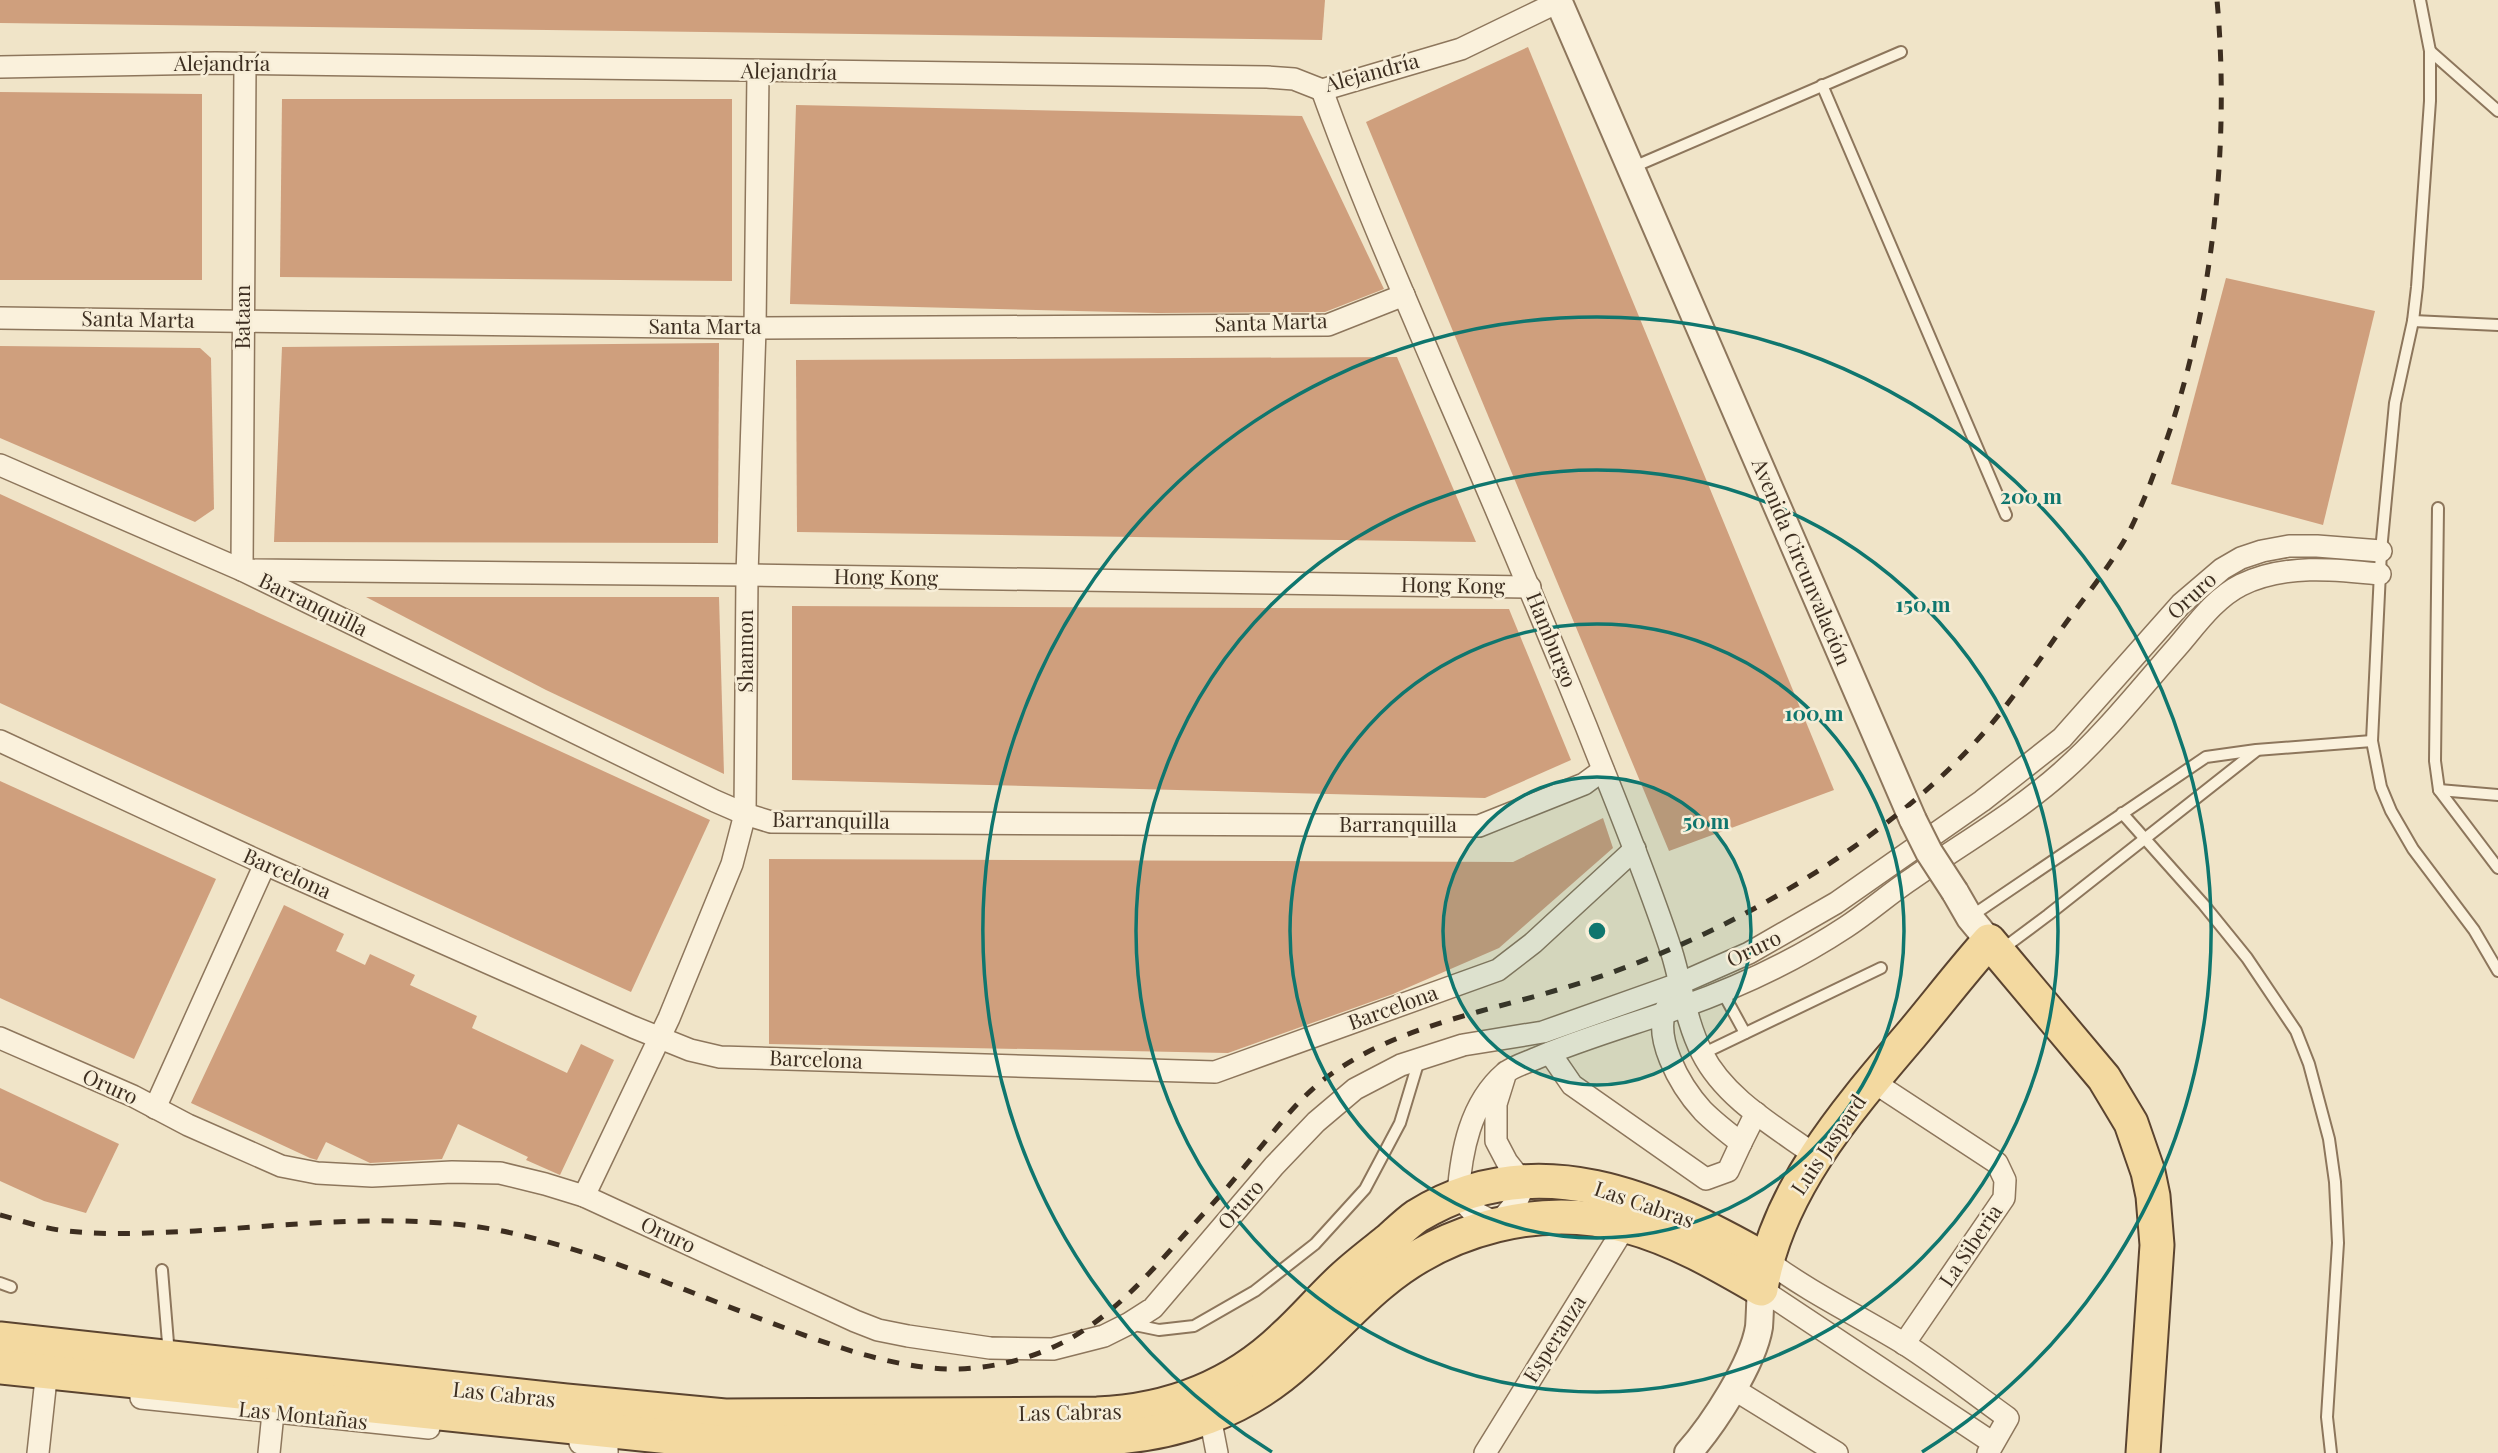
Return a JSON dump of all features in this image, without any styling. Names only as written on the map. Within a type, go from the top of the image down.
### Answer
[{"type":"main road","name":"Luis Jaspard","points":[[1763,1275],[1795,1192],[1816,1156],[1986,937]]},
{"type":"main road","name":"Avenida Circunvalación","points":[[1986,937],[2111,1089],[2131,1123],[2148,1172],[2157,1245],[2143,1453]]},
{"type":"main road","name":"Las Cabras","points":[[0,1339],[553,1400],[725,1416],[1126,1413],[1178,1401],[1246,1368],[1284,1337],[1343,1278],[1416,1217],[1458,1196],[1522,1181],[1556,1181],[1601,1187],[1691,1220],[1763,1275]]},
{"type":"main road","name":"Las Cabras","points":[[0,1367],[727,1443],[1129,1437],[1170,1430],[1210,1418],[1234,1407],[1278,1379],[1400,1268],[1447,1242],[1498,1224],[1549,1217],[1574,1217],[1626,1225],[1763,1275]]},
{"type":"street","name":"Alejandría","points":[[0,67],[245,64],[1267,77],[1294,79],[1321,90],[1461,49],[1558,1]]},
{"type":"street","name":"Avenida Circunvalación","points":[[1558,1],[1913,820],[1929,852],[1986,937]]},
{"type":"street","name":"Bataan","points":[[242,570],[245,64]]},
{"type":"street","name":"Shannon","points":[[584,1196],[660,1038],[732,864],[745,814],[747,575],[755,328],[758,72]]},
{"type":"street","name":"Hamburgo","points":[[1321,90],[1404,295],[1530,587],[1636,849],[1681,984],[1684,1006],[1702,1054],[1722,1082],[1756,1113],[1816,1156]]},
{"type":"street","name":"Santa Marta","points":[[0,318],[755,328],[1328,325],[1404,295]]},
{"type":"street","name":"Barranquilla","points":[[0,465],[242,570],[745,814],[771,822],[1479,826],[1584,783],[1603,770]]},
{"type":"street","name":"Oruro","points":[[0,1038],[281,1166],[317,1173],[372,1176],[452,1172],[500,1173],[584,1196],[855,1321],[888,1332],[990,1348],[1053,1349],[1104,1336],[1153,1308],[1274,1166],[1316,1122],[1355,1089],[1401,1065],[1463,1045],[1543,1032],[1681,984],[1749,953],[1836,903],[2029,765],[2062,738],[2181,604],[2222,569],[2241,558],[2289,547],[2317,546],[2381,551]]},
{"type":"street","name":"Hong Kong","points":[[242,570],[1530,587]]},
{"type":"street","name":"Oruro","points":[[1506,1072],[1550,1052],[1721,991],[1782,963],[1845,927],[2063,772],[2112,721],[2210,609],[2240,585],[2300,570],[2344,570],[2380,574]]},
{"type":"street","name":"Barcelona","points":[[0,741],[265,864],[660,1038],[690,1050],[720,1057],[1215,1072],[1498,970],[1533,943],[1636,849]]},
{"type":"street","points":[[155,1108],[265,864]]},
{"type":"street","points":[[1681,984],[1662,1013],[1664,1044],[1679,1077],[1702,1110],[1741,1143]]},
{"type":"street","points":[[1550,1052],[1572,1085],[1706,1179],[1728,1171],[1756,1113]]},
{"type":"street","points":[[1506,1072],[1496,1104],[1496,1141],[1507,1162],[1522,1181],[1522,1190],[1517,1201],[1498,1224],[1472,1211],[1458,1196],[1469,1127],[1487,1094],[1506,1072]]},
{"type":"street","name":"La Siberia","points":[[1872,1082],[1997,1163],[2005,1180],[2004,1198],[1904,1344]]},
{"type":"street","name":"Esperanza","points":[[1485,1453],[1626,1225]]},
{"type":"street","name":"Las Cabras","points":[[1763,1275],[1793,1280],[1904,1344],[1981,1396],[2008,1418],[1996,1450],[1763,1275]]},
{"type":"street","name":"Luis Jaspard","points":[[1688,1453],[1699,1441],[1750,1356],[1758,1328],[1763,1275]]},
{"type":"street","name":"Las Montañas","points":[[0,1382],[607,1450]]},
{"type":"street","points":[[38,1453],[45,1388]]},
{"type":"street","points":[[1732,1388],[1837,1453]]},
{"type":"street","points":[[270,1453],[273,1413]]},
{"type":"street","points":[[1210,1418],[1217,1453]]},
{"type":"lane","points":[[2420,0],[2430,51],[2430,101],[2417,287],[2413,321],[2395,403],[2381,551],[2372,741],[2381,787],[2391,811],[2413,849],[2474,930],[2498,971]]},
{"type":"lane","points":[[2430,51],[2498,111]]},
{"type":"lane","points":[[1631,168],[1901,52]]},
{"type":"lane","points":[[1822,85],[2006,514]]},
{"type":"lane","points":[[2413,321],[2498,325]]},
{"type":"lane","points":[[2438,508],[2435,761],[2439,790],[2498,867]]},
{"type":"lane","points":[[1986,937],[2122,813],[2206,757],[2256,750],[2372,741]]},
{"type":"lane","points":[[1986,937],[2048,915],[2256,750]]},
{"type":"lane","points":[[2439,790],[2498,795]]},
{"type":"lane","points":[[2122,813],[2247,958],[2296,1031],[2313,1076],[2329,1139],[2335,1182],[2338,1243],[2327,1417],[2331,1453]]},
{"type":"lane","points":[[1702,1054],[1881,968]]},
{"type":"lane","points":[[1721,991],[1745,1034]]},
{"type":"lane","points":[[1128,1324],[1159,1330],[1194,1326],[1255,1291],[1315,1244],[1365,1189],[1401,1123],[1419,1060]]},
{"type":"lane","points":[[162,1270],[169,1358]]},
{"type":"building","points":[[0,0],[1325,0],[1322,40],[0,23]]},
{"type":"building","points":[[1528,47],[1834,790],[1669,851],[1366,122]]},
{"type":"building","points":[[0,92],[202,94],[202,280],[0,280]]},
{"type":"building","points":[[282,99],[732,99],[732,281],[280,277]]},
{"type":"building","points":[[796,105],[1302,116],[1384,289],[1325,312],[1158,313],[790,304]]},
{"type":"building","points":[[2226,278],[2375,311],[2323,525],[2171,484]]},
{"type":"building","points":[[719,343],[718,543],[274,542],[282,347]]},
{"type":"building","points":[[0,346],[200,348],[211,358],[214,509],[195,522],[0,438]]},
{"type":"building","points":[[1397,357],[1476,542],[797,532],[796,360]]},
{"type":"building","points":[[0,494],[710,820],[631,992],[0,703]]},
{"type":"building","points":[[366,597],[719,597],[724,774],[546,690]]},
{"type":"building","points":[[792,606],[1509,609],[1571,760],[1485,798],[792,780]]},
{"type":"building","points":[[0,781],[216,879],[134,1059],[0,998]]},
{"type":"building","points":[[1603,818],[1613,848],[1499,948],[1393,994],[1228,1053],[769,1044],[769,859],[1513,862]]},
{"type":"building","points":[[284,905],[344,934],[336,951],[365,965],[370,954],[415,975],[410,985],[477,1016],[472,1028],[567,1073],[581,1044],[614,1060],[560,1175],[458,1124],[442,1159],[370,1163],[326,1142],[317,1160],[191,1103]]},
{"type":"building","points":[[0,1088],[119,1144],[86,1213],[44,1201],[0,1181]]},
{"type":"railway","points":[[0,1215],[59,1230],[110,1233],[384,1221],[459,1225],[532,1238],[601,1258],[818,1340],[897,1363],[949,1369],[974,1368],[1007,1363],[1037,1354],[1063,1342],[1087,1328],[1132,1291],[1219,1196],[1294,1108],[1327,1077],[1382,1045],[1412,1033],[1610,973],[1680,945],[1756,907],[1833,862],[1904,809],[1967,751],[1992,723],[2122,545],[2145,497],[2173,421],[2189,363],[2212,242],[2221,119],[2217,0]]}]
